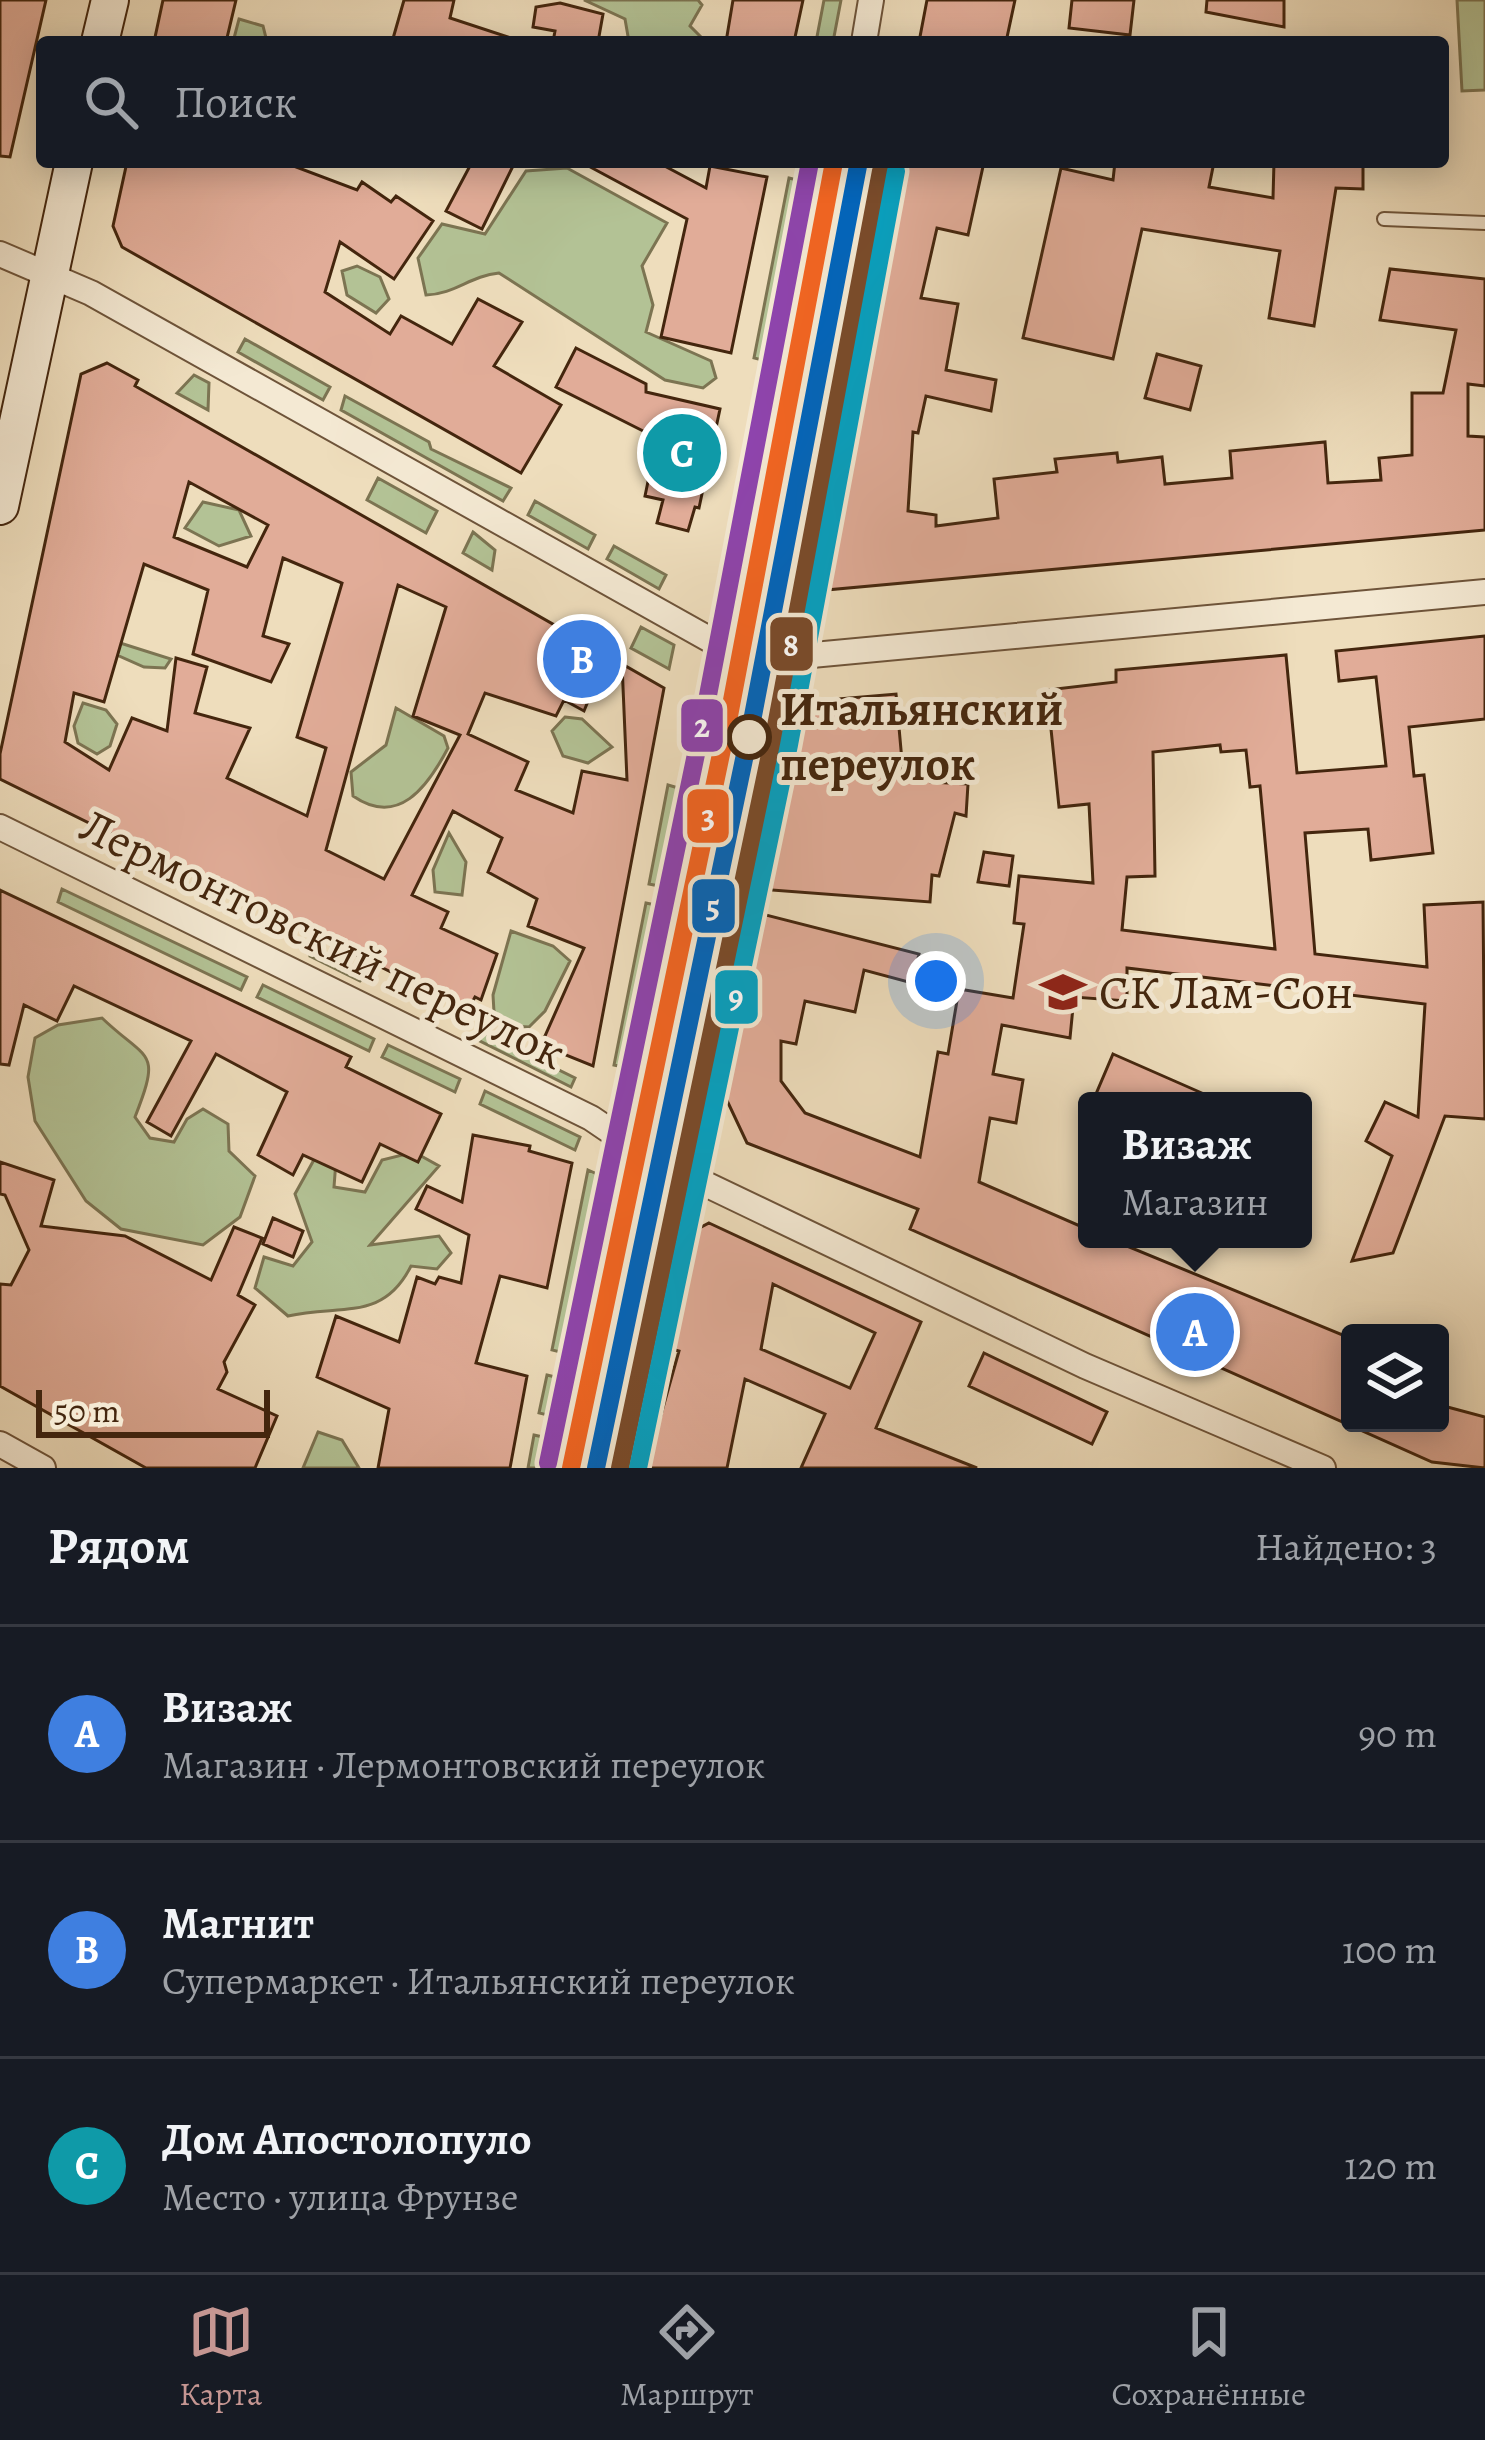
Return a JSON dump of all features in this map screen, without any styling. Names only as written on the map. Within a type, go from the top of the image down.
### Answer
[{"type":"main road","points":[[101,36],[110,0]]},
{"type":"main road","points":[[0,506],[73,168]]},
{"type":"street","points":[[865,36],[872,0]]},
{"type":"street","points":[[579,1468],[748,661],[840,168]]},
{"type":"street","points":[[0,254],[91,293],[748,661],[1485,592]]},
{"type":"street","name":"Лермонтовский переулок","points":[[0,827],[591,1118],[647,1156],[1085,1366],[1323,1468]]},
{"type":"street","points":[[0,1444],[44,1468]]},
{"type":"lane","points":[[1384,219],[1485,223]]},
{"type":"green space","points":[[584,0],[698,0],[702,5],[690,26],[700,36],[628,36],[625,19]]},
{"type":"green space","points":[[824,0],[841,0],[834,36],[817,36]]},
{"type":"green space","points":[[1457,0],[1485,0],[1485,90],[1462,91]]},
{"type":"green space","points":[[239,19],[263,26],[266,36],[235,36]]},
{"type":"green space","points":[[567,168],[667,223],[642,266],[653,305],[646,332],[711,361],[716,378],[703,388],[665,380],[499,273],[426,295],[418,258],[442,224],[485,234],[526,171]]},
{"type":"green space","points":[[789,178],[805,182],[770,362],[754,358]]},
{"type":"green space","points":[[357,266],[380,277],[389,299],[376,313],[347,295],[342,271]]},
{"type":"green space","points":[[245,339],[330,387],[323,400],[238,352]]},
{"type":"green space","points":[[194,375],[209,383],[208,410],[177,393]]},
{"type":"green space","points":[[345,396],[429,442],[431,449],[511,488],[503,501],[341,410]]},
{"type":"green space","points":[[378,478],[437,511],[426,533],[367,500]]},
{"type":"green space","points":[[535,501],[595,535],[588,549],[528,515]]},
{"type":"green space","points":[[203,502],[239,510],[251,536],[219,546],[185,528]]},
{"type":"green space","points":[[473,532],[495,550],[492,570],[463,553]]},
{"type":"green space","points":[[614,546],[666,575],[659,589],[607,559]]},
{"type":"green space","points":[[641,627],[674,645],[669,669],[631,648]]},
{"type":"green space","points":[[117,642],[171,659],[165,668],[144,667],[117,655]]},
{"type":"green space","points":[[83,703],[106,710],[117,724],[110,746],[97,754],[78,743],[74,726]]},
{"type":"green space","points":[[396,708],[444,736],[448,748],[431,777],[410,799],[384,807],[369,804],[353,796],[351,772],[386,745]]},
{"type":"green space","points":[[565,717],[582,719],[612,747],[588,763],[563,756],[552,731]]},
{"type":"green space","points":[[668,785],[682,789],[664,887],[649,884]]},
{"type":"green space","points":[[449,833],[466,862],[462,895],[435,892],[433,870]]},
{"type":"green space","points":[[62,889],[247,977],[241,990],[58,902]]},
{"type":"green space","points":[[646,903],[660,906],[628,1068],[614,1065]]},
{"type":"green space","points":[[511,931],[553,946],[570,961],[545,1011],[529,1027],[511,1026],[494,1012],[493,995]]},
{"type":"green space","points":[[311,946],[367,974],[360,981],[310,956]]},
{"type":"green space","points":[[263,985],[374,1039],[369,1051],[257,997]]},
{"type":"green space","points":[[102,1018],[146,1058],[148,1079],[135,1117],[150,1138],[174,1142],[187,1119],[203,1109],[228,1124],[229,1151],[255,1176],[240,1217],[203,1245],[121,1229],[86,1201],[35,1121],[28,1077],[35,1038],[58,1025]]},
{"type":"green space","points":[[482,1032],[575,1078],[571,1087],[478,1040]]},
{"type":"green space","points":[[388,1045],[460,1079],[455,1092],[382,1057]]},
{"type":"green space","points":[[485,1091],[580,1137],[575,1150],[480,1104]]},
{"type":"green space","points":[[337,1148],[334,1187],[365,1192],[382,1160],[414,1152],[439,1166],[370,1245],[439,1236],[451,1253],[437,1269],[411,1266],[400,1284],[374,1303],[288,1316],[255,1288],[264,1257],[293,1266],[312,1242],[295,1194],[320,1149]]},
{"type":"green space","points":[[588,1170],[608,1179],[572,1355],[552,1350]]},
{"type":"green space","points":[[547,1375],[568,1380],[560,1418],[539,1413]]},
{"type":"green space","points":[[318,1432],[342,1440],[359,1468],[303,1468]]},
{"type":"green space","points":[[534,1435],[556,1440],[550,1468],[528,1468]]},
{"type":"building","points":[[0,0],[46,0],[10,157],[0,156]]},
{"type":"building","points":[[163,0],[236,0],[227,36],[155,36]]},
{"type":"building","points":[[404,0],[454,0],[450,18],[505,36],[394,36]]},
{"type":"building","points":[[733,0],[803,0],[795,36],[727,36]]},
{"type":"building","points":[[927,0],[1015,0],[1007,36],[920,36]]},
{"type":"building","points":[[1072,0],[1134,0],[1130,35],[1069,28]]},
{"type":"building","points":[[1207,0],[1284,0],[1284,27],[1206,12]]},
{"type":"building","points":[[560,3],[603,14],[599,36],[554,36],[555,31],[533,27],[536,7]]},
{"type":"building","points":[[126,168],[299,168],[357,190],[362,182],[391,202],[396,196],[433,221],[394,279],[340,242],[325,292],[390,334],[401,316],[452,344],[478,299],[522,322],[494,366],[561,405],[521,473],[122,247],[113,226]]},
{"type":"building","points":[[469,168],[512,168],[482,229],[446,211]]},
{"type":"building","points":[[592,168],[668,168],[706,188],[710,168],[767,177],[731,353],[661,337],[687,219]]},
{"type":"building","points":[[880,168],[983,168],[968,235],[937,228],[921,298],[958,304],[946,370],[996,380],[991,411],[926,396],[918,433],[913,432],[908,511],[936,515],[936,526],[998,518],[994,479],[1057,472],[1055,459],[1117,453],[1118,462],[1162,457],[1165,484],[1232,478],[1230,451],[1325,442],[1328,483],[1381,480],[1379,458],[1412,455],[1412,393],[1443,393],[1456,330],[1380,320],[1390,269],[1485,279],[1485,386],[1468,384],[1468,436],[1485,437],[1485,530],[826,590],[887,266],[860,260]]},
{"type":"building","points":[[1061,168],[1113,180],[1114,168],[1213,168],[1209,187],[1273,198],[1274,168],[1363,168],[1363,189],[1336,188],[1314,326],[1269,318],[1280,251],[1142,229],[1113,359],[1023,338]]},
{"type":"building","points":[[576,348],[646,384],[646,392],[720,409],[699,508],[695,507],[688,531],[657,523],[663,500],[645,496],[657,438],[556,387]]},
{"type":"building","points":[[1157,354],[1201,366],[1190,410],[1145,398]]},
{"type":"building","points":[[107,363],[138,380],[135,386],[607,655],[584,711],[564,700],[556,716],[485,693],[468,734],[528,762],[516,790],[573,813],[582,771],[627,780],[622,664],[664,688],[593,1066],[541,1045],[584,948],[528,926],[537,899],[488,872],[502,838],[453,811],[412,895],[448,912],[441,928],[497,954],[481,1000],[475,997],[468,1010],[0,779],[0,754],[81,374]],"holes":[[[189,482],[268,525],[247,567],[174,537]],[[283,558],[342,583],[297,737],[326,748],[307,816],[227,778],[250,728],[195,713],[207,667],[176,658],[167,731],[132,718],[109,770],[65,742],[74,693],[104,702],[144,564],[208,590],[193,654],[271,682],[289,644],[263,636]],[[398,585],[446,607],[413,716],[460,735],[384,879],[326,850]]]},
{"type":"building","points":[[1485,636],[1485,719],[1409,727],[1414,776],[1424,775],[1433,853],[1371,860],[1368,829],[1305,833],[1315,954],[1427,967],[1424,905],[1483,902],[1485,1119],[1445,1116],[1393,1253],[1352,1261],[1392,1156],[1366,1141],[1385,1102],[1418,1117],[1425,1004],[1127,968],[1127,1001],[1074,997],[1070,1038],[1002,1025],[993,1074],[1023,1080],[1016,1123],[990,1118],[979,1182],[1078,1225],[1078,1248],[1132,1248],[1341,1334],[1341,1421],[910,1229],[918,1209],[747,1143],[723,1092],[754,912],[919,954],[912,983],[864,970],[855,1012],[805,1001],[796,1044],[781,1041],[781,1081],[805,1113],[920,1157],[938,1052],[948,1054],[959,989],[1013,998],[1024,924],[1014,923],[1019,876],[1093,883],[1089,804],[1059,807],[1047,690],[1116,682],[1116,670],[1286,655],[1297,773],[1386,766],[1376,677],[1339,681],[1336,651]],"holes":[[[1220,745],[1221,752],[1246,750],[1250,787],[1260,786],[1275,949],[1122,930],[1127,877],[1155,876],[1153,752]]]},
{"type":"building","points":[[896,694],[903,772],[931,774],[931,782],[968,784],[966,816],[955,813],[939,876],[932,875],[930,902],[758,889],[792,703]]},
{"type":"building","points":[[984,852],[1013,856],[1009,886],[978,882]]},
{"type":"building","points":[[0,890],[351,1057],[346,1067],[441,1114],[418,1162],[380,1144],[362,1182],[303,1155],[293,1175],[258,1155],[287,1092],[216,1054],[171,1136],[147,1122],[191,1041],[74,986],[57,1021],[24,1005],[9,1065],[0,1064]]},
{"type":"building","points":[[1113,1054],[1200,1092],[1097,1092]]},
{"type":"building","points":[[473,1135],[530,1146],[529,1151],[572,1163],[547,1288],[500,1276],[476,1363],[527,1376],[510,1468],[378,1468],[389,1409],[317,1377],[336,1316],[399,1342],[417,1277],[435,1284],[439,1277],[461,1283],[469,1235],[416,1209],[427,1186],[462,1202]]},
{"type":"building","points":[[0,1162],[54,1180],[41,1226],[125,1236],[211,1280],[234,1227],[262,1238],[238,1295],[255,1305],[224,1362],[227,1372],[218,1389],[277,1416],[255,1468],[146,1468],[0,1386],[0,1284],[11,1285],[29,1250],[5,1195],[0,1194]]},
{"type":"building","points":[[273,1218],[303,1231],[293,1257],[263,1244]]},
{"type":"building","points":[[709,1223],[921,1322],[876,1428],[977,1468],[801,1468],[825,1414],[745,1379],[727,1468],[646,1468],[679,1351],[668,1348],[690,1233]],"holes":[[[773,1284],[875,1333],[850,1388],[761,1349]]]},
{"type":"building","points":[[984,1353],[1107,1412],[1092,1444],[969,1386]]},
{"type":"building","points":[[1449,1407],[1485,1417],[1485,1468],[1432,1462],[1365,1432],[1449,1432]]},
{"type":"tram line","name":"3","points":[[571,1468],[729,716],[833,168]]},
{"type":"transit line","name":"2","points":[[548,1463],[705,711],[809,168]]},
{"type":"transit line","name":"5","points":[[596,1468],[752,721],[858,168]]},
{"type":"transit line","name":"8","points":[[620,1468],[776,726],[881,171]]},
{"type":"transit line","name":"9","points":[[638,1468],[789,745],[896,171]]},
{"type":"place","name":"Дом Апостолопуло","points":[[682,453]]},
{"type":"place","name":"Магнит","points":[[582,659]]},
{"type":"place","name":"Итальянский переулок","points":[[749,737]]},
{"type":"place","name":"СК Лам-Сон","points":[[1063,992]]},
{"type":"place","name":"Визаж","points":[[1195,1332]]}]
